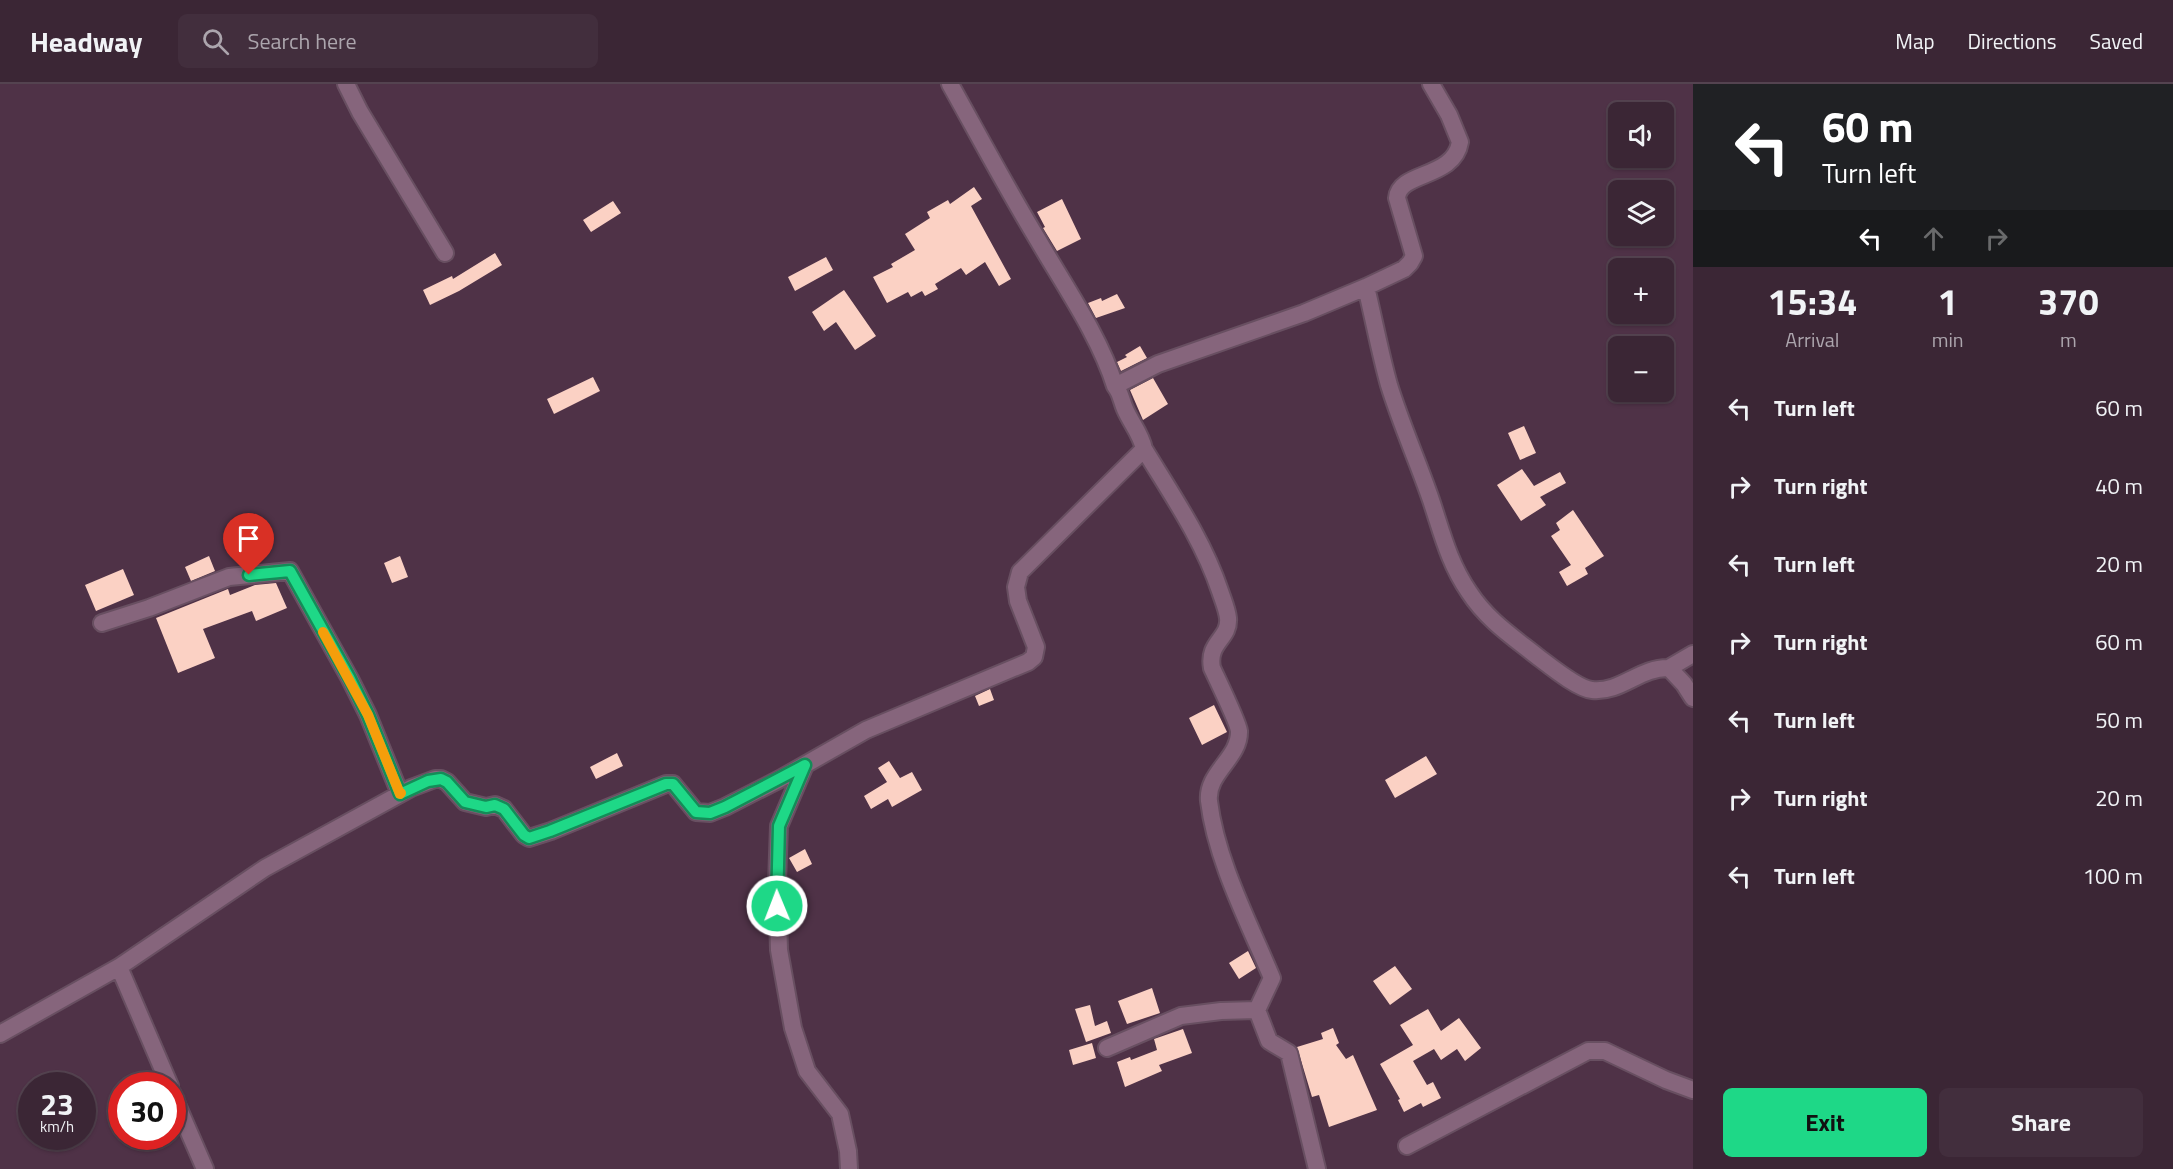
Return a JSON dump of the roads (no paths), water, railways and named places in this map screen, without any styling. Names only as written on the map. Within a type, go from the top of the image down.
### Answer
[{"type":"street","points":[[346,84],[360,112],[445,253]]},
{"type":"street","points":[[950,84],[1074,302],[1110,370],[1114,386],[1120,392],[1124,407],[1142,439],[1144,449],[1185,515],[1214,572],[1228,616],[1228,627],[1212,650],[1210,657],[1212,668],[1239,730],[1236,746],[1214,781],[1209,798],[1218,846],[1272,978],[1257,1010],[1269,1041],[1289,1053],[1317,1169]]},
{"type":"street","points":[[1114,386],[1158,364],[1304,313],[1404,269],[1414,256],[1397,193],[1407,183],[1446,165],[1456,155],[1460,142],[1449,115],[1431,84]]},
{"type":"street","points":[[1366,287],[1389,385],[1431,500],[1449,559],[1469,593],[1492,621],[1557,672],[1590,690],[1622,686],[1643,672],[1657,668],[1669,668],[1693,654]]},
{"type":"street","points":[[0,1034],[119,968],[264,868],[428,781],[441,779],[447,782],[465,802],[486,807],[495,805],[504,809],[524,835],[529,838],[666,784],[673,784],[696,812],[710,813],[805,765],[866,730],[1018,666],[1034,657],[1036,647],[1018,601],[1016,587],[1020,572],[1144,449]]},
{"type":"street","points":[[102,622],[149,608],[228,577],[290,571],[368,715],[400,794]]},
{"type":"street","points":[[1669,668],[1693,698]]},
{"type":"street","points":[[805,765],[779,826],[777,884],[779,950],[793,1028],[807,1071],[840,1114],[848,1151],[849,1169]]},
{"type":"street","points":[[119,968],[164,1072]]},
{"type":"street","points":[[1107,1048],[1181,1016],[1221,1011],[1257,1010]]},
{"type":"street","points":[[1407,1146],[1588,1051],[1605,1051],[1693,1090]]},
{"type":"street","points":[[186,1125],[205,1169]]}]
